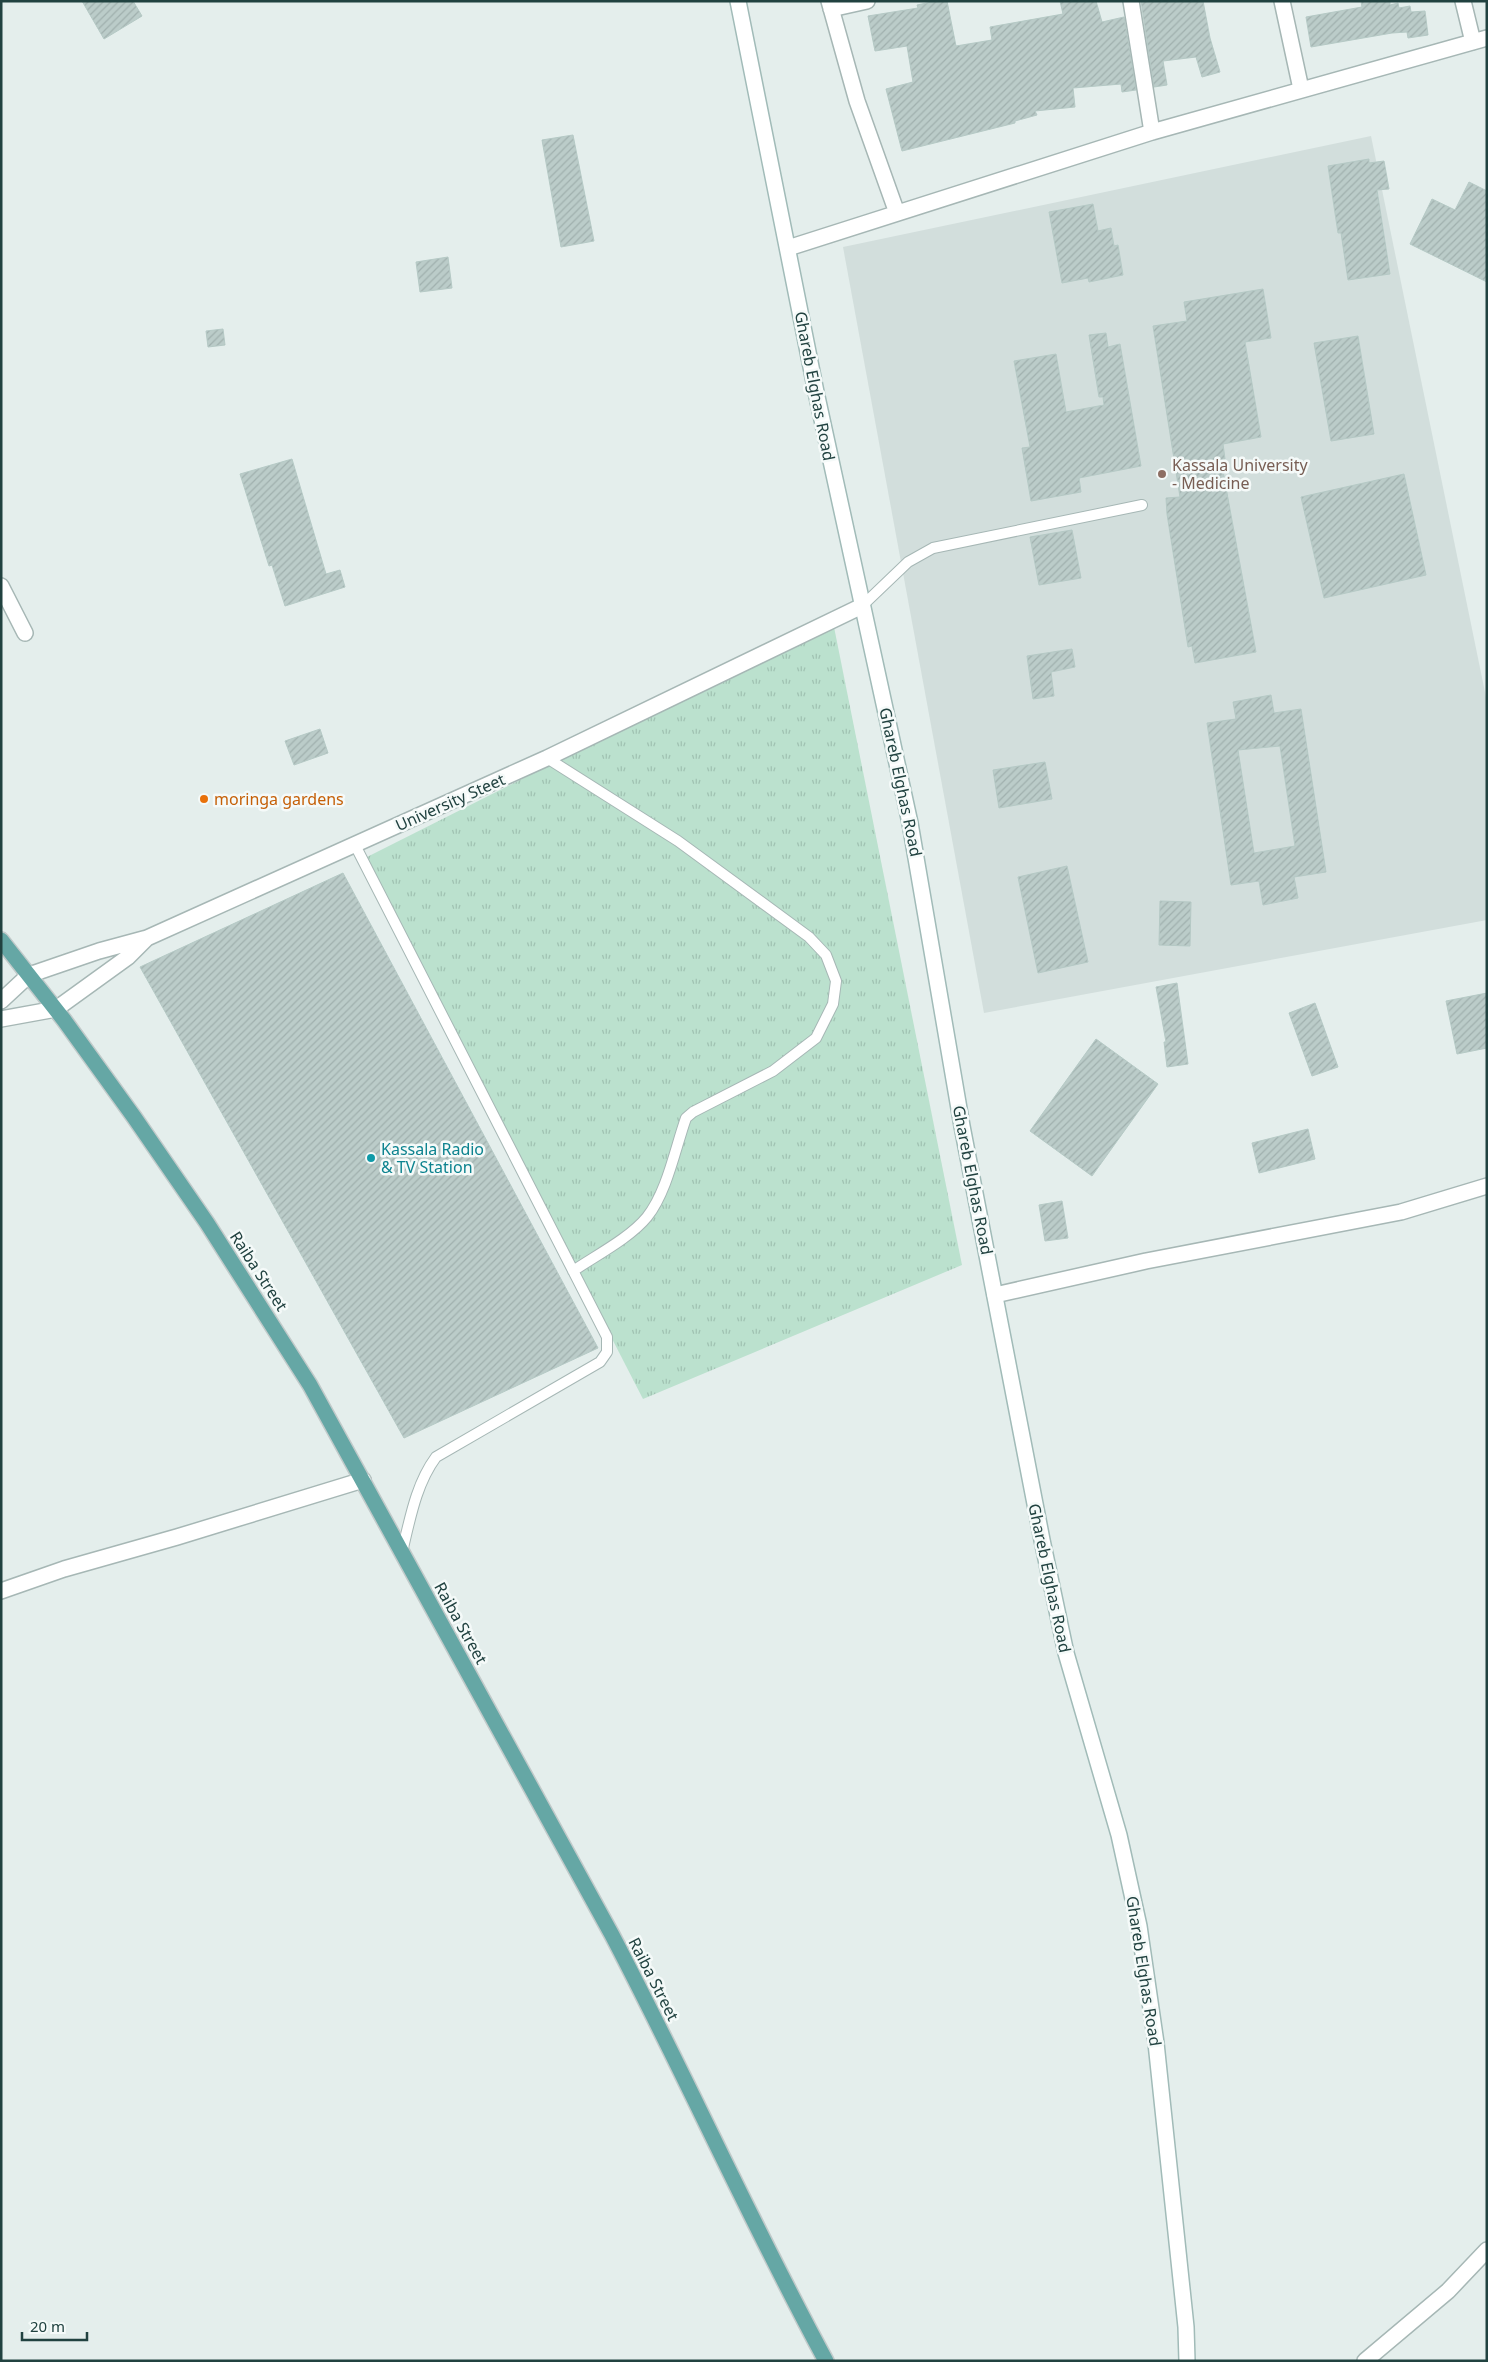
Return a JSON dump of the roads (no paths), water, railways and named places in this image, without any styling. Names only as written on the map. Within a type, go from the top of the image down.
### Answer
[{"type":"main road","name":"Raiba Street","points":[[1,940],[56,1009],[134,1117],[242,1275],[310,1385],[649,2006],[747,2210],[826,2361]]},
{"type":"street","name":"Ghareb Elghas Road","points":[[738,1],[818,402],[910,823],[962,1126],[996,1295],[1020,1436],[1066,1653],[1116,1826],[1139,1926],[1158,2062],[1185,2318],[1187,2361]]},
{"type":"street","points":[[866,1],[830,5],[857,101],[897,213]]},
{"type":"street","points":[[1131,1],[1152,132]]},
{"type":"street","points":[[1282,1],[1301,89]]},
{"type":"street","points":[[788,248],[1152,132],[1480,40],[1463,1]]},
{"type":"street","points":[[1,586],[25,633]]},
{"type":"street","name":"University Steet","points":[[29,974],[107,948],[147,938],[547,758],[862,606]]},
{"type":"street","points":[[1,1019],[56,1009],[128,957],[147,938]]},
{"type":"street","points":[[1,1001],[29,974]]},
{"type":"street","points":[[996,1295],[1146,1261],[1401,1212],[1487,1186]]},
{"type":"street","points":[[1,1591],[64,1569],[177,1537],[363,1480]]},
{"type":"street","points":[[1366,2361],[1448,2291],[1487,2250]]},
{"type":"lane","points":[[862,606],[908,562],[933,548],[1142,505]]},
{"type":"lane","points":[[547,758],[678,841],[809,937],[826,955],[836,981],[833,1004],[816,1038],[773,1071],[693,1112],[686,1118],[658,1201],[646,1218],[632,1231],[573,1271]]},
{"type":"lane","points":[[355,845],[607,1338],[607,1352],[600,1362],[436,1457],[425,1472],[402,1552]]},
{"type":"place","name":"Kassala University - Medicine","points":[[1162,474]]},
{"type":"place","name":"moringa gardens","points":[[204,799]]},
{"type":"place","name":"Kassala Radio & TV Station","points":[[371,1158]]}]
